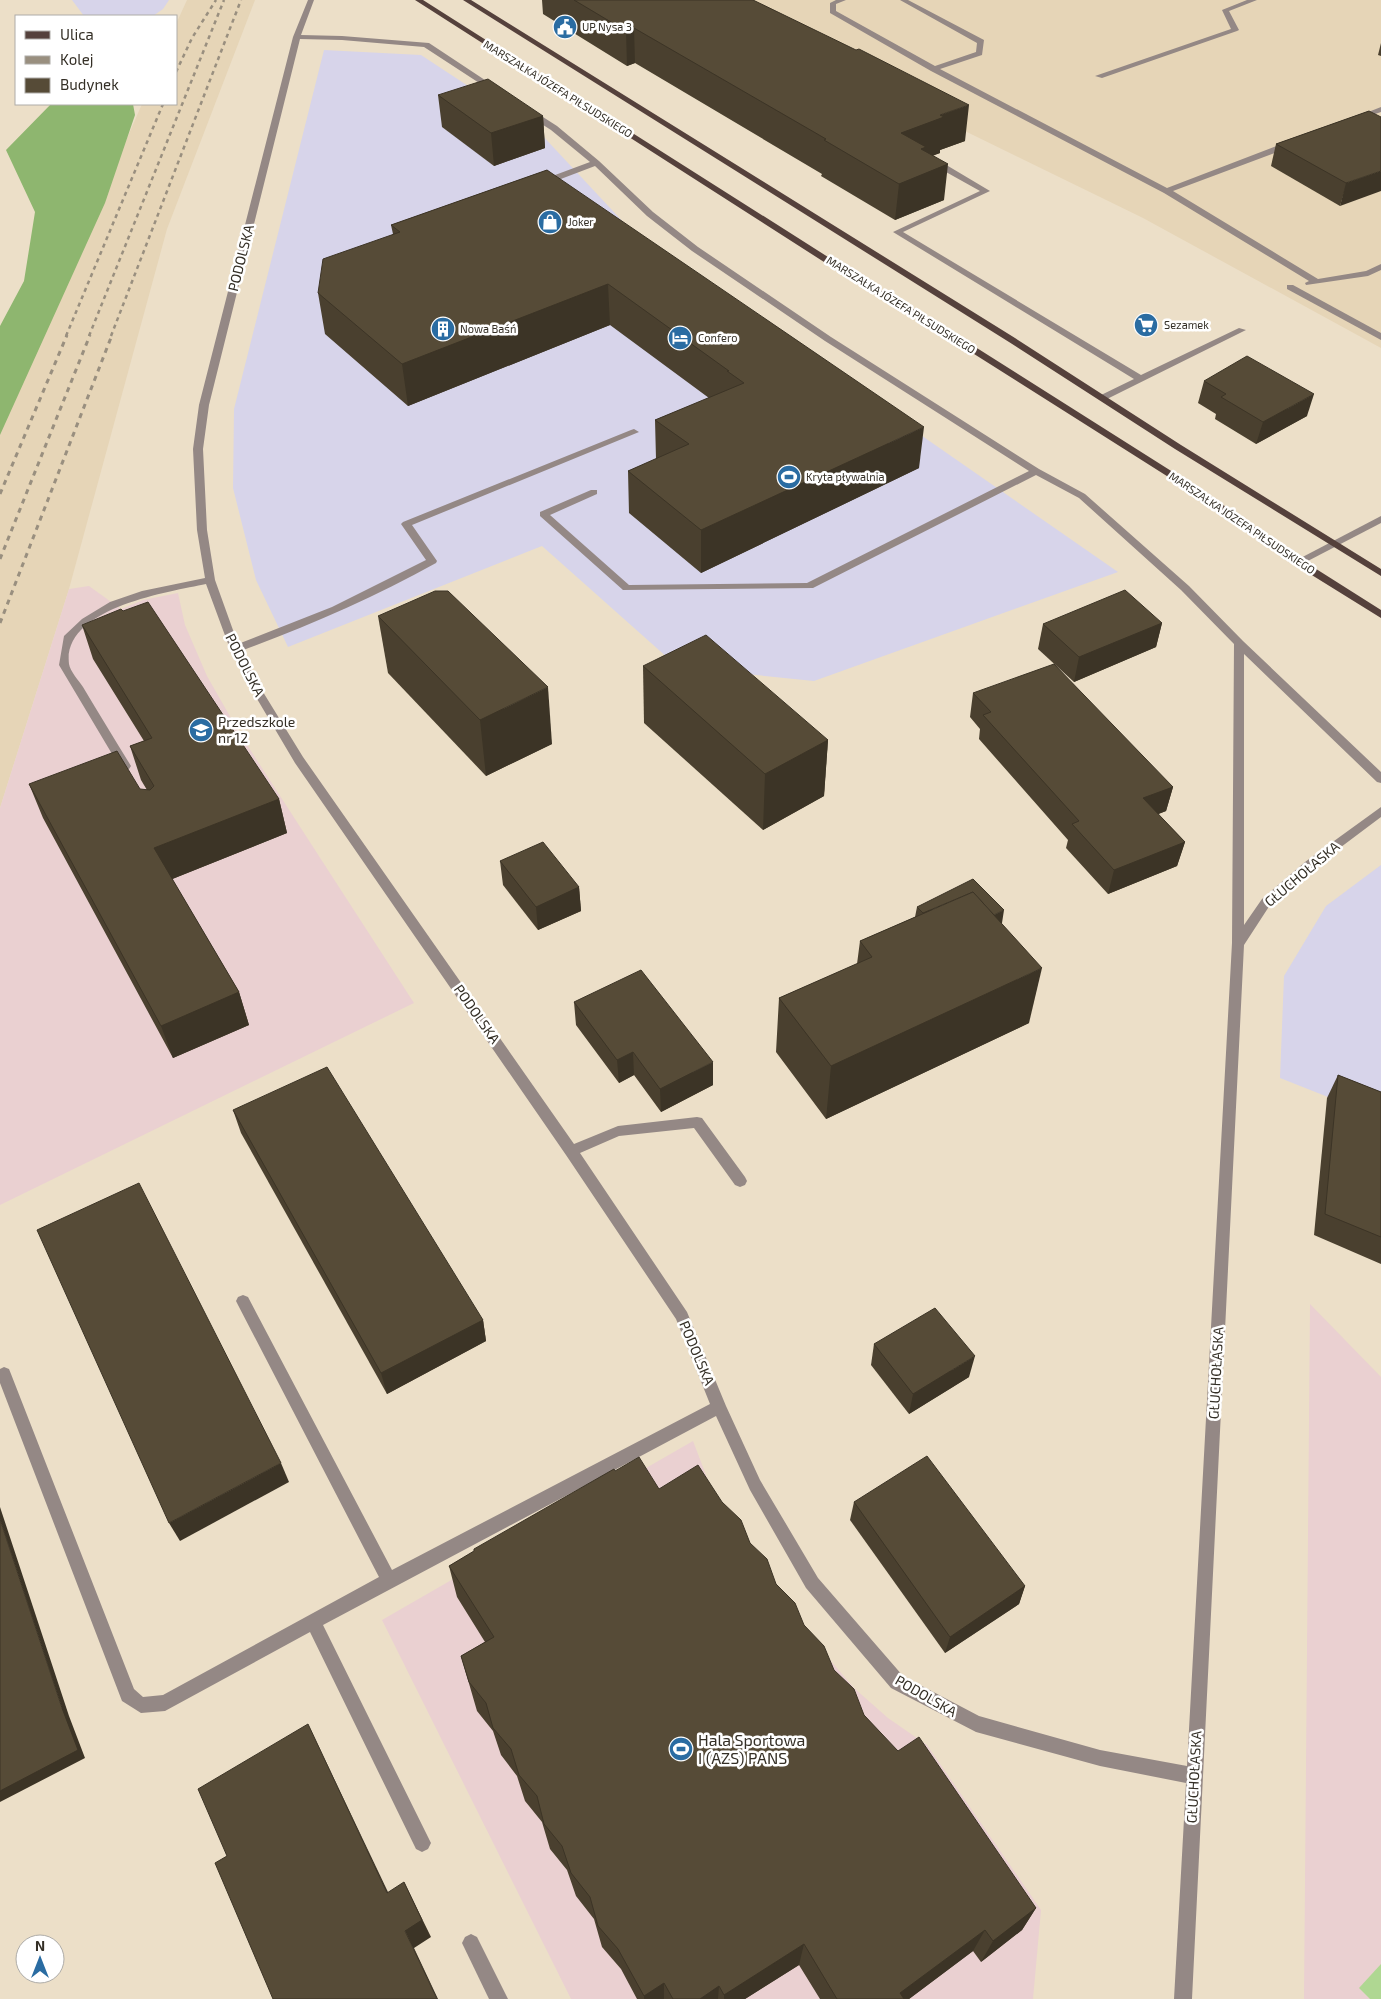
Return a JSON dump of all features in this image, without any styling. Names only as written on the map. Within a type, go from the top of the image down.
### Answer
[{"type":"main road","name":"MARSZAŁKA JÓZEFA PIŁSUDSKIEGO","points":[[418,0],[877,292],[928,320],[1204,494],[1298,562],[1381,615]]},
{"type":"main road","name":"MARSZAŁKA JÓZEFA PIŁSUDSKIEGO","points":[[466,0],[1381,573]]},
{"type":"street","name":"PODOLSKA","points":[[311,0],[297,37],[204,404],[198,448],[202,530],[210,580],[235,649],[258,692],[299,760],[360,850],[572,1151],[682,1316],[719,1407],[755,1484],[812,1583],[896,1682],[976,1724],[1100,1758],[1194,1776]]},
{"type":"street","points":[[842,0],[833,3],[832,12],[1167,191],[1317,282]]},
{"type":"street","points":[[903,0],[981,42],[979,53],[934,68]]},
{"type":"street","points":[[1099,76],[1235,30],[1225,10],[1254,0]]},
{"type":"street","points":[[297,37],[342,38],[426,45],[506,97]]},
{"type":"street","points":[[522,108],[554,128],[596,163],[650,214],[695,249],[828,339],[1036,471],[1082,496],[1185,588],[1239,643],[1381,779]]},
{"type":"street","points":[[1349,121],[1379,111]]},
{"type":"street","points":[[1167,191],[1294,142]]},
{"type":"street","points":[[530,189],[596,163]]},
{"type":"street","points":[[940,165],[986,191],[898,232],[1141,379]]},
{"type":"street","points":[[1381,267],[1368,273],[1290,287],[1381,337]]},
{"type":"street","points":[[1368,273],[1381,280]]},
{"type":"street","points":[[1102,398],[1242,330]]},
{"type":"street","points":[[235,649],[305,623],[402,579],[432,562],[406,524],[634,432]]},
{"type":"street","points":[[594,492],[543,514],[627,588],[809,586],[1036,471]]},
{"type":"street","points":[[1298,562],[1381,519]]},
{"type":"street","points":[[132,779],[64,665],[68,638],[86,621],[114,604],[142,594],[210,580]]},
{"type":"street","points":[[1238,944],[1239,643]]},
{"type":"street","name":"GŁUCHOŁASKA","points":[[1183,1999],[1238,944],[1266,902],[1309,865],[1381,810]]},
{"type":"street","points":[[572,1151],[618,1131],[697,1122],[740,1182]]},
{"type":"street","points":[[243,1301],[389,1580]]},
{"type":"street","points":[[4,1374],[128,1695],[141,1705],[165,1703],[389,1580],[719,1407]]},
{"type":"street","points":[[313,1622],[422,1844]]},
{"type":"street","points":[[471,1943],[499,1999]]},
{"type":"shaded area","points":[[72,0],[169,0],[163,9],[154,15],[83,15]]},
{"type":"shaded area","points":[[187,0],[255,0],[167,229],[69,589],[0,808],[0,429],[142,105],[178,105],[178,20]]},
{"type":"shaded area","points":[[689,0],[1381,0],[1381,348],[1143,218],[881,90]]},
{"type":"shaded area","points":[[324,50],[421,55],[541,134],[640,240],[1118,572],[814,681],[678,667],[542,546],[288,647],[256,580],[233,488],[234,409]]},
{"type":"shaded area","points":[[89,586],[121,609],[143,600],[178,593],[185,625],[207,676],[240,734],[414,1003],[0,1205],[0,808],[69,589]]},
{"type":"shaded area","points":[[1381,865],[1381,1118],[1280,1078],[1284,976],[1326,906]]},
{"type":"shaded area","points":[[1310,1304],[1381,1377],[1381,1999],[1304,1999]]},
{"type":"shaded area","name":"Hala Sportowa I (AZS) PANS","points":[[693,1441],[719,1509],[812,1639],[854,1688],[888,1718],[927,1745],[1041,1910],[1033,1999],[571,1999],[382,1620]]},
{"type":"green space","points":[[50,105],[133,105],[135,115],[105,203],[0,435],[0,326],[24,281],[35,212],[6,150]]},
{"type":"green space","points":[[1381,1964],[1381,1999],[1370,1999],[1359,1988]]},
{"type":"building","points":[[574,0],[753,0],[856,50],[859,49],[969,105],[940,115],[944,117],[901,133],[926,147],[921,149],[948,164],[899,184],[824,140],[826,139],[634,28],[626,31]]},
{"type":"building","points":[[488,79],[543,116],[491,133],[438,95]]},
{"type":"building","points":[[1369,111],[1381,117],[1381,171],[1346,183],[1276,144]]},
{"type":"building","points":[[547,170],[924,427],[701,530],[628,471],[689,444],[655,420],[744,383],[608,284],[402,364],[318,293],[323,259],[400,232],[391,225]]},
{"type":"building","points":[[1247,356],[1314,394],[1263,422],[1221,397],[1226,394],[1204,381]]},
{"type":"building","points":[[1125,590],[1162,623],[1079,657],[1043,624]]},
{"type":"building","points":[[435,591],[448,591],[548,687],[480,720],[378,616]]},
{"type":"building","points":[[148,602],[279,799],[154,848],[239,992],[161,1026],[29,784],[117,751],[140,789],[150,790],[154,786],[130,746],[152,738],[82,625],[121,609],[123,611]]},
{"type":"building","points":[[706,635],[828,740],[765,774],[643,666]]},
{"type":"building","points":[[1054,664],[1173,787],[1143,798],[1185,842],[1114,870],[1072,824],[1079,821],[983,715],[991,712],[973,693]]},
{"type":"building","points":[[543,842],[579,887],[536,907],[500,861]]},
{"type":"building","points":[[973,879],[1004,910],[994,915],[973,892],[923,913],[917,907]]},
{"type":"building","points":[[973,892],[1042,968],[831,1066],[779,998],[872,957],[860,941]]},
{"type":"building","points":[[641,970],[713,1062],[660,1089],[633,1052],[617,1060],[574,1002]]},
{"type":"building","points":[[327,1067],[483,1320],[381,1373],[233,1110]]},
{"type":"building","points":[[1338,1075],[1381,1092],[1381,1237],[1325,1214]]},
{"type":"building","points":[[139,1183],[281,1463],[169,1523],[37,1230]]},
{"type":"building","points":[[935,1308],[975,1356],[913,1394],[874,1344]]},
{"type":"building","points":[[927,1456],[1025,1586],[950,1637],[854,1502]]},
{"type":"building","name":"Hala Sportowa I (AZS) PANS","points":[[639,1457],[659,1489],[698,1465],[722,1502],[741,1520],[750,1543],[767,1559],[776,1584],[795,1603],[804,1625],[824,1646],[834,1670],[854,1689],[864,1715],[898,1751],[919,1737],[1036,1908],[993,1941],[985,1930],[900,1993],[904,1999],[837,1999],[804,1944],[724,1995],[719,1986],[700,1999],[673,1999],[664,1983],[644,1996],[618,1949],[598,1926],[590,1897],[571,1873],[562,1846],[544,1824],[537,1796],[519,1775],[511,1749],[493,1728],[486,1703],[469,1682],[461,1656],[494,1637],[449,1566],[474,1551],[474,1549],[614,1469],[615,1471]]},
{"type":"building","points":[[0,1519],[62,1708],[78,1750],[0,1791]]},
{"type":"building","points":[[308,1724],[387,1893],[404,1882],[422,1920],[405,1931],[437,1999],[273,1999],[215,1863],[227,1856],[198,1789]]},
{"type":"railway","points":[[178,68],[192,38],[216,0]]},
{"type":"railway","points":[[89,336],[224,0]]},
{"type":"railway","points":[[111,336],[241,0]]},
{"type":"railway","points":[[66,336],[163,105]]},
{"type":"railway","points":[[0,494],[67,335]]},
{"type":"railway","points":[[0,559],[90,335]]},
{"type":"railway","points":[[0,623],[112,335]]},
{"type":"place","name":"UP Nysa 3","points":[[565,27]]},
{"type":"place","name":"Joker","points":[[550,222]]},
{"type":"place","name":"Sezamek","points":[[1146,325]]},
{"type":"place","name":"Nowa Baśń","points":[[443,329]]},
{"type":"place","name":"Confero","points":[[680,338]]},
{"type":"place","name":"Kryta pływalnia","points":[[789,477]]},
{"type":"place","name":"Przedszkole nr 12","points":[[201,730]]},
{"type":"place","name":"Hala Sportowa I (AZS) PANS","points":[[681,1749]]}]
